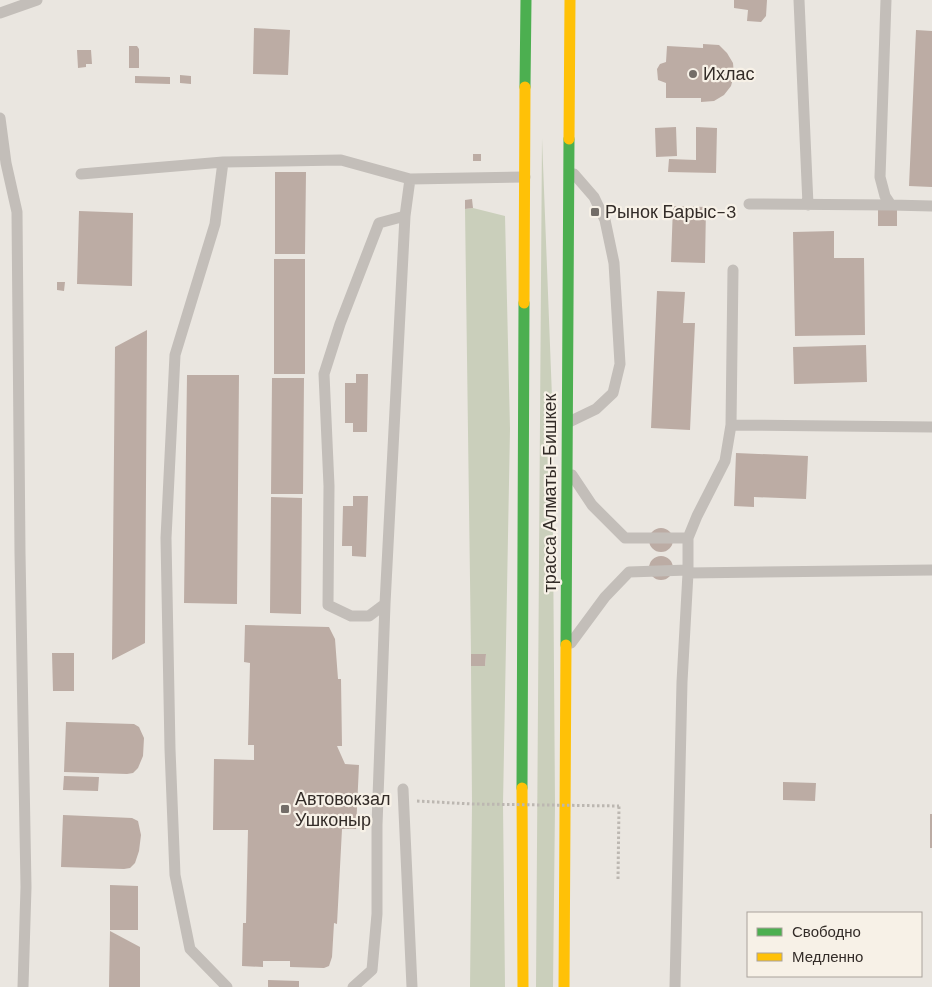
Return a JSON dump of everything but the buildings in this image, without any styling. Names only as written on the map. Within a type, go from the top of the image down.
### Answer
[{"type":"highway","name":"трасса Алматы-Бишкек","points":[[523,987],[522,603],[526,0]]},
{"type":"highway","name":"трасса Алматы-Бишкек","points":[[564,987],[570,0]]},
{"type":"lane","points":[[0,12],[37,0]]},
{"type":"lane","points":[[799,0],[808,205]]},
{"type":"lane","points":[[886,0],[880,177],[885,196],[891,204]]},
{"type":"lane","points":[[0,118],[6,163],[17,212],[26,887],[23,987]]},
{"type":"lane","points":[[81,174],[223,162],[341,160],[410,179],[525,177]]},
{"type":"lane","points":[[223,162],[215,224],[175,355],[166,538],[175,875],[190,949],[227,987]]},
{"type":"lane","points":[[568,423],[596,409],[612,393],[620,364],[614,263],[605,220],[594,197],[569,169]]},
{"type":"lane","points":[[352,987],[372,970],[377,914],[377,825],[385,604],[405,216],[410,179]]},
{"type":"lane","points":[[749,204],[891,204],[932,206]]},
{"type":"lane","points":[[385,604],[369,616],[351,616],[328,605],[329,486],[324,374],[340,324],[379,223],[405,216]]},
{"type":"lane","points":[[674,987],[682,682],[688,538],[697,516],[725,462],[731,425],[733,270]]},
{"type":"lane","points":[[731,425],[932,427]]},
{"type":"lane","points":[[567,468],[592,505],[625,538],[688,538]]},
{"type":"lane","points":[[567,649],[605,597],[629,572],[932,570]]},
{"type":"lane","points":[[404,795],[412,987]]},
{"type":"path","points":[[404,795],[472,804],[620,806],[618,879]]},
{"type":"green space","points":[[542,138],[552,397],[555,805],[553,987],[536,987]]},
{"type":"green space","points":[[473,208],[505,216],[510,429],[503,804],[505,987],[470,987],[471,666],[485,666],[486,655],[471,654],[465,209]]},
{"type":"traffic: fast","points":[[525,87],[526,0]]},
{"type":"traffic: fast","points":[[566,645],[569,139]]},
{"type":"traffic: fast","points":[[522,788],[524,303]]},
{"type":"traffic: slow","points":[[569,139],[570,0]]},
{"type":"traffic: slow","points":[[524,303],[525,87]]},
{"type":"traffic: slow","points":[[564,987],[566,645]]},
{"type":"traffic: slow","points":[[522,788],[523,987]]},
{"type":"place","name":"Ихлас","points":[[693,74]]},
{"type":"place","name":"Рынок Барыс-3","points":[[595,212]]},
{"type":"place","name":"Автовокзал Ушконыр","points":[[285,809]]}]
